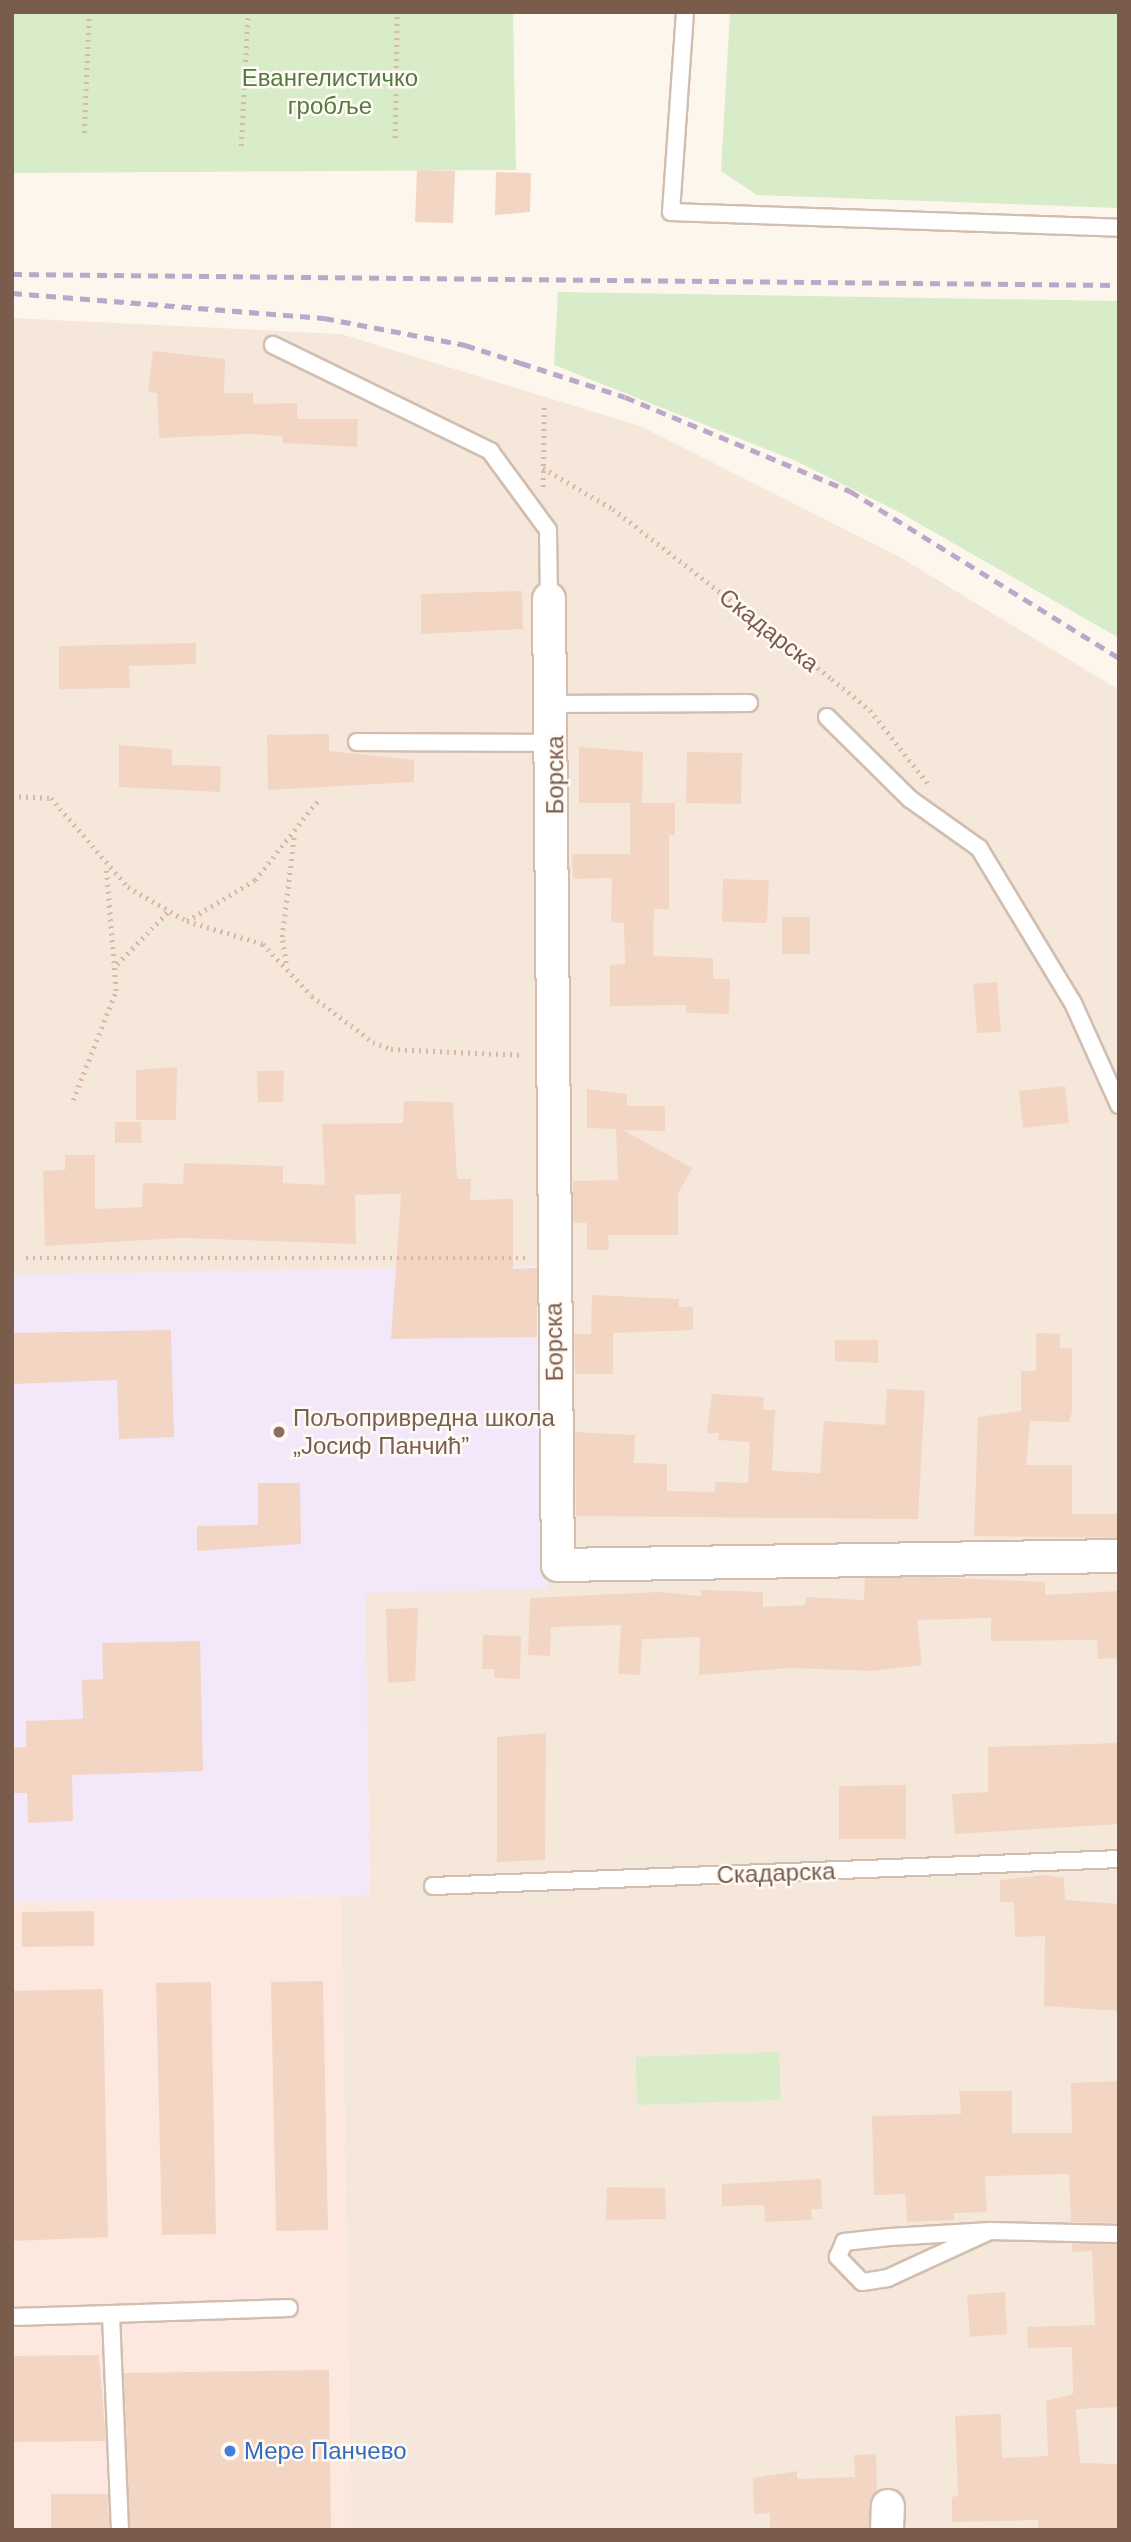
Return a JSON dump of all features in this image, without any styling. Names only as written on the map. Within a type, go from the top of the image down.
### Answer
[{"type":"street","name":"Борска","points":[[549,599],[555,743],[552,1258],[558,1565],[1119,1556]]},
{"type":"lane","points":[[685,12],[671,212],[1119,228]]},
{"type":"lane","points":[[273,345],[490,451],[541,516],[548,530],[549,599]]},
{"type":"lane","points":[[554,704],[749,703]]},
{"type":"lane","points":[[827,717],[848,731],[909,799],[979,848],[1073,1003],[1119,1105]]},
{"type":"lane","points":[[357,742],[555,743]]},
{"type":"lane","name":"Скадарска","points":[[433,1886],[1119,1859]]},
{"type":"lane","points":[[990,2231],[875,2280],[848,2274],[838,2257],[844,2242],[990,2231],[1119,2234]]},
{"type":"lane","points":[[12,2317],[289,2308]]},
{"type":"lane","points":[[111,2314],[120,2530]]},
{"type":"path","points":[[84,133],[89,12]]},
{"type":"path","points":[[242,146],[248,12]]},
{"type":"path","points":[[395,138],[397,12]]},
{"type":"path","points":[[541,516],[544,404]]},
{"type":"path","name":"Скадарска","points":[[543,468],[612,509],[860,702],[934,791]]},
{"type":"path","points":[[12,796],[51,798],[106,867],[168,912],[187,921],[264,944],[312,996],[391,1049],[438,1047],[554,1062]]},
{"type":"path","points":[[187,921],[255,880],[318,799]]},
{"type":"path","points":[[286,965],[282,937],[294,832]]},
{"type":"path","points":[[73,1100],[103,1033],[116,965],[106,867]]},
{"type":"path","points":[[116,965],[168,912]]},
{"type":"path","points":[[26,1258],[552,1258]]},
{"type":"shaded area","points":[[12,318],[341,334],[640,426],[898,556],[1119,690],[1119,2530],[351,2530],[341,1896],[370,1895],[365,1592],[543,1266],[12,1275]]},
{"type":"shaded area","name":"Пољопривредна школа „Јосиф Панчић”","points":[[544,1266],[548,1589],[365,1593],[370,1895],[12,1902],[12,1275]]},
{"type":"shaded area","points":[[341,1896],[351,2530],[12,2530],[12,1902]]},
{"type":"green space","name":"Евангелистичко гробље","points":[[12,12],[513,12],[516,170],[12,173]]},
{"type":"green space","points":[[730,12],[1119,12],[1119,208],[757,195],[721,171]]},
{"type":"green space","points":[[558,292],[1119,301],[1119,638],[897,511],[796,461],[554,365]]},
{"type":"green space","points":[[779,2052],[781,2100],[637,2105],[636,2057]]},
{"type":"building","points":[[417,170],[455,171],[453,223],[415,222]]},
{"type":"building","points":[[496,172],[531,173],[530,212],[495,215]]},
{"type":"building","points":[[153,351],[225,359],[224,393],[253,393],[253,404],[297,403],[297,419],[358,419],[357,447],[283,443],[282,436],[249,434],[159,438],[157,393],[148,392]]},
{"type":"building","points":[[522,591],[523,629],[421,634],[421,594]]},
{"type":"building","points":[[196,643],[196,664],[129,666],[130,688],[59,689],[59,646]]},
{"type":"building","points":[[329,734],[329,751],[414,760],[414,782],[268,790],[267,735]]},
{"type":"building","points":[[119,745],[172,749],[172,765],[221,766],[220,792],[119,787]]},
{"type":"building","points":[[579,747],[643,752],[642,803],[675,803],[675,835],[669,835],[669,909],[654,909],[653,956],[713,958],[713,979],[730,979],[729,1014],[686,1013],[686,1005],[610,1006],[610,965],[625,964],[624,923],[611,922],[612,878],[573,879],[572,854],[630,854],[630,803],[579,803]]},
{"type":"building","points":[[687,752],[742,753],[741,804],[686,803]]},
{"type":"building","points":[[723,879],[769,880],[767,923],[722,922]]},
{"type":"building","points":[[782,917],[810,917],[810,954],[782,954]]},
{"type":"building","points":[[997,982],[1001,1032],[977,1033],[973,984]]},
{"type":"building","points":[[177,1067],[176,1120],[136,1120],[136,1070]]},
{"type":"building","points":[[257,1071],[284,1071],[283,1102],[258,1102]]},
{"type":"building","points":[[1065,1086],[1069,1123],[1023,1128],[1019,1091]]},
{"type":"building","points":[[587,1089],[627,1094],[627,1106],[665,1106],[665,1131],[623,1130],[692,1168],[678,1194],[678,1235],[608,1235],[609,1250],[587,1250],[587,1223],[573,1223],[573,1181],[618,1180],[616,1129],[587,1128]]},
{"type":"building","points":[[404,1101],[453,1102],[457,1179],[471,1179],[470,1200],[513,1199],[513,1269],[537,1268],[537,1337],[391,1339],[401,1194],[355,1195],[356,1244],[179,1238],[45,1246],[43,1171],[65,1170],[65,1155],[95,1155],[95,1209],[142,1207],[143,1183],[183,1184],[184,1163],[283,1166],[283,1183],[325,1185],[322,1124],[403,1123]]},
{"type":"building","points":[[115,1122],[141,1122],[142,1143],[115,1143]]},
{"type":"building","points":[[592,1295],[679,1299],[679,1307],[693,1307],[693,1330],[613,1333],[613,1374],[575,1374],[574,1334],[591,1334]]},
{"type":"building","points":[[171,1330],[174,1437],[119,1439],[117,1380],[12,1384],[12,1333]]},
{"type":"building","points":[[1036,1333],[1060,1334],[1060,1348],[1072,1348],[1072,1412],[1069,1422],[1030,1421],[1026,1465],[1072,1465],[1072,1514],[1119,1514],[1119,1538],[974,1536],[978,1417],[1021,1411],[1021,1371],[1036,1371]]},
{"type":"building","points":[[835,1340],[878,1340],[878,1363],[835,1361]]},
{"type":"building","points":[[887,1389],[925,1391],[918,1519],[576,1516],[575,1432],[635,1435],[634,1463],[667,1464],[667,1491],[715,1492],[715,1482],[748,1483],[750,1442],[718,1440],[719,1433],[707,1433],[712,1394],[764,1397],[763,1410],[775,1410],[772,1471],[820,1473],[824,1421],[885,1425]]},
{"type":"building","points":[[258,1483],[300,1483],[301,1544],[197,1551],[197,1526],[258,1525]]},
{"type":"building","points":[[929,1577],[1045,1582],[1045,1595],[1119,1591],[1119,1658],[1098,1659],[1097,1640],[991,1641],[991,1618],[917,1620],[922,1665],[871,1671],[792,1668],[699,1675],[700,1637],[642,1639],[640,1675],[618,1674],[621,1625],[551,1627],[550,1656],[528,1655],[530,1598],[659,1592],[701,1596],[701,1590],[763,1592],[763,1607],[805,1605],[806,1597],[864,1600],[865,1578]]},
{"type":"building","points":[[418,1608],[415,1681],[388,1683],[386,1609]]},
{"type":"building","points":[[483,1635],[521,1636],[520,1679],[494,1678],[494,1669],[482,1669]]},
{"type":"building","points":[[200,1641],[203,1771],[72,1775],[73,1821],[28,1823],[27,1793],[12,1793],[12,1748],[26,1747],[26,1721],[83,1719],[82,1680],[103,1679],[102,1643]]},
{"type":"building","points":[[546,1733],[545,1860],[497,1862],[497,1737]]},
{"type":"building","points":[[1119,1743],[1119,1824],[955,1834],[952,1794],[988,1792],[988,1747]]},
{"type":"building","points":[[906,1785],[906,1839],[839,1839],[839,1786]]},
{"type":"building","points":[[1045,1875],[1064,1878],[1065,1900],[1119,1904],[1119,2011],[1044,2006],[1045,1936],[1015,1937],[1014,1902],[1000,1902],[1000,1880]]},
{"type":"building","points":[[94,1911],[94,1946],[22,1947],[22,1912]]},
{"type":"building","points":[[323,1981],[328,2230],[276,2231],[271,1982]]},
{"type":"building","points":[[211,1982],[216,2234],[162,2235],[156,1983]]},
{"type":"building","points":[[103,1989],[108,2237],[12,2241],[12,1991]]},
{"type":"building","points":[[1119,2081],[1119,2223],[1071,2222],[1069,2174],[985,2176],[987,2212],[954,2213],[954,2220],[907,2222],[905,2194],[874,2195],[872,2116],[961,2114],[959,2091],[1012,2091],[1012,2133],[1072,2133],[1071,2083]]},
{"type":"building","points":[[821,2179],[822,2209],[811,2209],[812,2220],[765,2222],[764,2205],[722,2206],[722,2184]]},
{"type":"building","points":[[607,2187],[665,2188],[666,2219],[606,2220]]},
{"type":"building","points":[[1072,2243],[1119,2244],[1119,2407],[1076,2409],[1080,2463],[1119,2464],[1119,2530],[1038,2530],[1038,2520],[952,2522],[952,2497],[958,2496],[955,2416],[1001,2414],[1002,2458],[1048,2456],[1046,2401],[1073,2394],[1072,2347],[1028,2348],[1027,2327],[1095,2325],[1092,2251],[1072,2252]]},
{"type":"building","points":[[1005,2292],[1007,2334],[970,2337],[967,2295]]},
{"type":"building","points":[[99,2355],[106,2441],[12,2442],[12,2356]]},
{"type":"building","points":[[329,2370],[331,2530],[130,2530],[124,2373]]},
{"type":"building","points":[[876,2454],[877,2491],[869,2528],[770,2530],[770,2513],[754,2514],[753,2478],[797,2471],[797,2479],[855,2477],[854,2455]]},
{"type":"building","points":[[51,2494],[108,2494],[109,2530],[51,2530]]},
{"type":"railway","points":[[12,274],[1119,285]]},
{"type":"railway","points":[[12,293],[324,318],[465,345],[625,397],[850,491],[1119,658]]},
{"type":"place","name":"Пољопривредна школа „Јосиф Панчић”","points":[[279,1432]]},
{"type":"place","name":"Мере Панчево","points":[[230,2451]]}]
